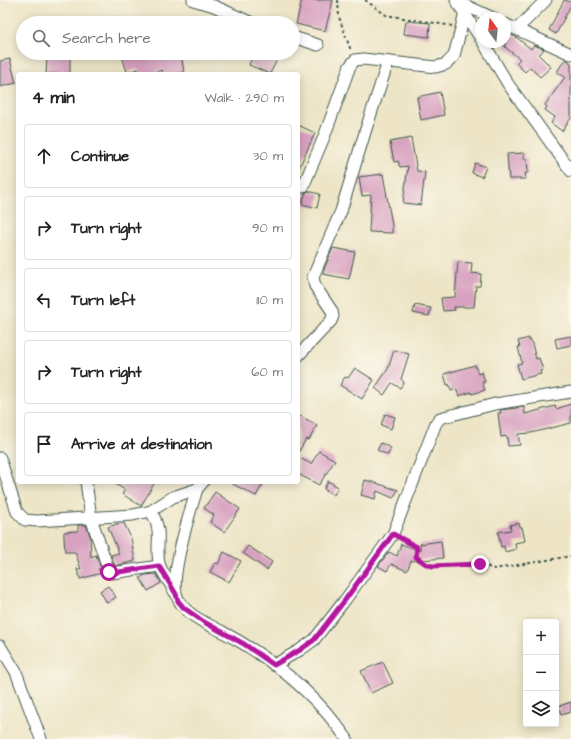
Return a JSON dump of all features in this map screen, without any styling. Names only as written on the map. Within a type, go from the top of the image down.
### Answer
[{"type":"street","points":[[193,0],[214,6],[236,16]]},
{"type":"street","points":[[517,29],[546,0]]},
{"type":"street","points":[[457,1],[475,29]]},
{"type":"street","points":[[457,1],[480,12]]},
{"type":"street","points":[[303,186],[324,138],[350,66],[355,60],[363,58],[436,67],[446,64],[454,56],[465,13]]},
{"type":"street","points":[[511,26],[571,54]]},
{"type":"street","points":[[300,39],[318,44]]},
{"type":"street","points":[[487,48],[508,84],[571,171]]},
{"type":"street","points":[[300,354],[331,321],[333,316],[332,312],[315,286],[313,277],[341,211],[388,62]]},
{"type":"street","points":[[274,665],[314,640],[393,534],[436,422],[440,418],[495,404],[571,392]]},
{"type":"street","points":[[0,458],[17,512],[25,520],[37,521],[133,515],[151,511],[172,498],[200,485]]},
{"type":"street","points":[[86,484],[91,518],[109,572],[112,573],[159,566]]},
{"type":"street","points":[[200,485],[178,560],[174,584],[178,601],[184,608],[204,622],[244,644],[307,691],[335,721],[347,739]]},
{"type":"street","points":[[151,511],[159,529],[159,566],[176,594]]},
{"type":"street","points":[[0,646],[16,672],[40,739]]},
{"type":"path","points":[[338,0],[339,17],[355,60]]},
{"type":"path","points":[[365,0],[386,15],[461,28]]},
{"type":"path","points":[[393,534],[417,547],[416,557],[432,566],[480,564],[494,569],[571,556]]},
{"type":"building","points":[[302,0],[333,0],[325,31],[300,25],[300,16],[298,16]]},
{"type":"building","points":[[564,0],[571,2],[571,5],[556,34],[549,30]]},
{"type":"building","points":[[406,21],[430,23],[429,37],[404,34]]},
{"type":"building","points":[[511,35],[531,49],[534,45],[544,49],[539,55],[551,67],[540,77],[530,67],[525,72],[516,63],[520,59],[506,48],[511,48]]},
{"type":"building","points":[[10,59],[16,83],[0,87],[0,61]]},
{"type":"building","points":[[565,59],[571,63],[571,118],[562,131],[551,123],[555,117],[545,110],[547,107],[545,105],[565,77],[557,72]]},
{"type":"building","points":[[47,60],[70,60],[70,72],[46,72]]},
{"type":"building","points":[[123,60],[182,60],[184,72],[162,72],[162,70],[156,72],[139,72],[138,69],[127,72]]},
{"type":"building","points":[[251,60],[277,60],[271,72],[265,72],[249,65]]},
{"type":"building","points":[[440,92],[444,115],[421,120],[417,97]]},
{"type":"building","points":[[300,126],[315,133],[300,166]]},
{"type":"building","points":[[411,138],[417,171],[425,172],[421,205],[403,203],[408,166],[400,167],[398,161],[394,162],[390,142]]},
{"type":"building","points":[[524,153],[524,159],[527,159],[528,173],[525,173],[526,179],[509,179],[507,154]]},
{"type":"building","points":[[475,163],[486,167],[482,177],[472,173]]},
{"type":"building","points":[[383,174],[392,225],[392,233],[369,232],[371,195],[362,196],[359,177]]},
{"type":"building","points":[[308,191],[320,194],[317,208],[302,204],[305,194]]},
{"type":"building","points":[[333,248],[355,252],[349,279],[323,274]]},
{"type":"building","points":[[458,262],[472,263],[471,273],[481,274],[480,286],[476,286],[474,307],[454,307],[455,310],[443,311],[441,298],[455,297]]},
{"type":"building","points":[[415,305],[431,308],[429,316],[413,313]]},
{"type":"building","points":[[571,336],[571,345],[557,348],[555,339]]},
{"type":"building","points":[[529,338],[529,341],[531,340],[536,359],[539,358],[543,370],[540,371],[541,374],[521,379],[517,364],[522,363],[518,341]]},
{"type":"building","points":[[394,350],[409,354],[401,379],[404,382],[400,388],[392,383],[384,395],[375,388],[388,369]]},
{"type":"building","points":[[475,365],[478,374],[482,372],[485,382],[482,382],[485,390],[459,396],[456,389],[451,391],[449,384],[447,385],[444,374]]},
{"type":"building","points":[[355,368],[374,380],[362,399],[340,385],[345,377],[348,378]]},
{"type":"building","points":[[571,404],[571,423],[531,433],[518,434],[520,445],[508,446],[507,436],[501,437],[498,413],[501,413],[500,410],[524,407],[525,414],[555,406],[556,409]]},
{"type":"building","points":[[385,414],[395,417],[391,429],[381,425]]},
{"type":"building","points":[[300,416],[317,425],[309,440],[306,439],[300,450]]},
{"type":"building","points":[[381,443],[391,448],[388,455],[377,450]]},
{"type":"building","points":[[319,451],[335,460],[319,485],[300,475],[300,458],[311,464]]},
{"type":"building","points":[[365,480],[398,490],[393,498],[377,491],[375,499],[361,495]]},
{"type":"building","points":[[328,481],[338,487],[334,495],[324,489]]},
{"type":"building","points":[[115,484],[154,484],[141,506],[122,494],[125,490]]},
{"type":"building","points":[[233,484],[263,484],[256,496]]},
{"type":"building","points":[[215,492],[240,509],[224,532],[210,522],[214,515],[204,508]]},
{"type":"building","points":[[124,523],[131,538],[135,561],[115,566],[111,555],[119,553],[108,527]]},
{"type":"building","points":[[519,523],[520,527],[522,527],[525,541],[515,543],[516,549],[505,552],[504,546],[501,547],[498,532],[511,530],[510,525]]},
{"type":"building","points":[[78,525],[86,525],[90,535],[91,557],[96,555],[101,569],[98,569],[101,573],[80,579],[77,569],[81,569],[75,552],[65,552],[64,537],[64,532],[78,531]]},
{"type":"building","points":[[441,541],[443,558],[411,561],[407,571],[391,564],[387,571],[378,566],[389,552],[397,556],[401,544],[421,551],[420,544]]},
{"type":"building","points":[[248,546],[272,562],[267,570],[243,553]]},
{"type":"building","points":[[224,552],[241,561],[229,582],[210,572],[215,563],[218,564]]},
{"type":"building","points":[[156,574],[161,583],[148,591],[140,578],[145,575]]},
{"type":"building","points":[[108,586],[116,597],[107,603],[100,591]]},
{"type":"building","points":[[383,662],[393,683],[371,693],[361,671]]},
{"type":"building","points":[[571,702],[571,712],[561,715],[559,706]]},
{"type":"route","points":[[109,572],[112,573],[159,566],[176,594],[178,601],[184,608],[204,622],[244,644],[274,665],[314,640],[370,567],[393,534],[417,547],[416,557],[426,564],[432,566],[480,564]]}]
